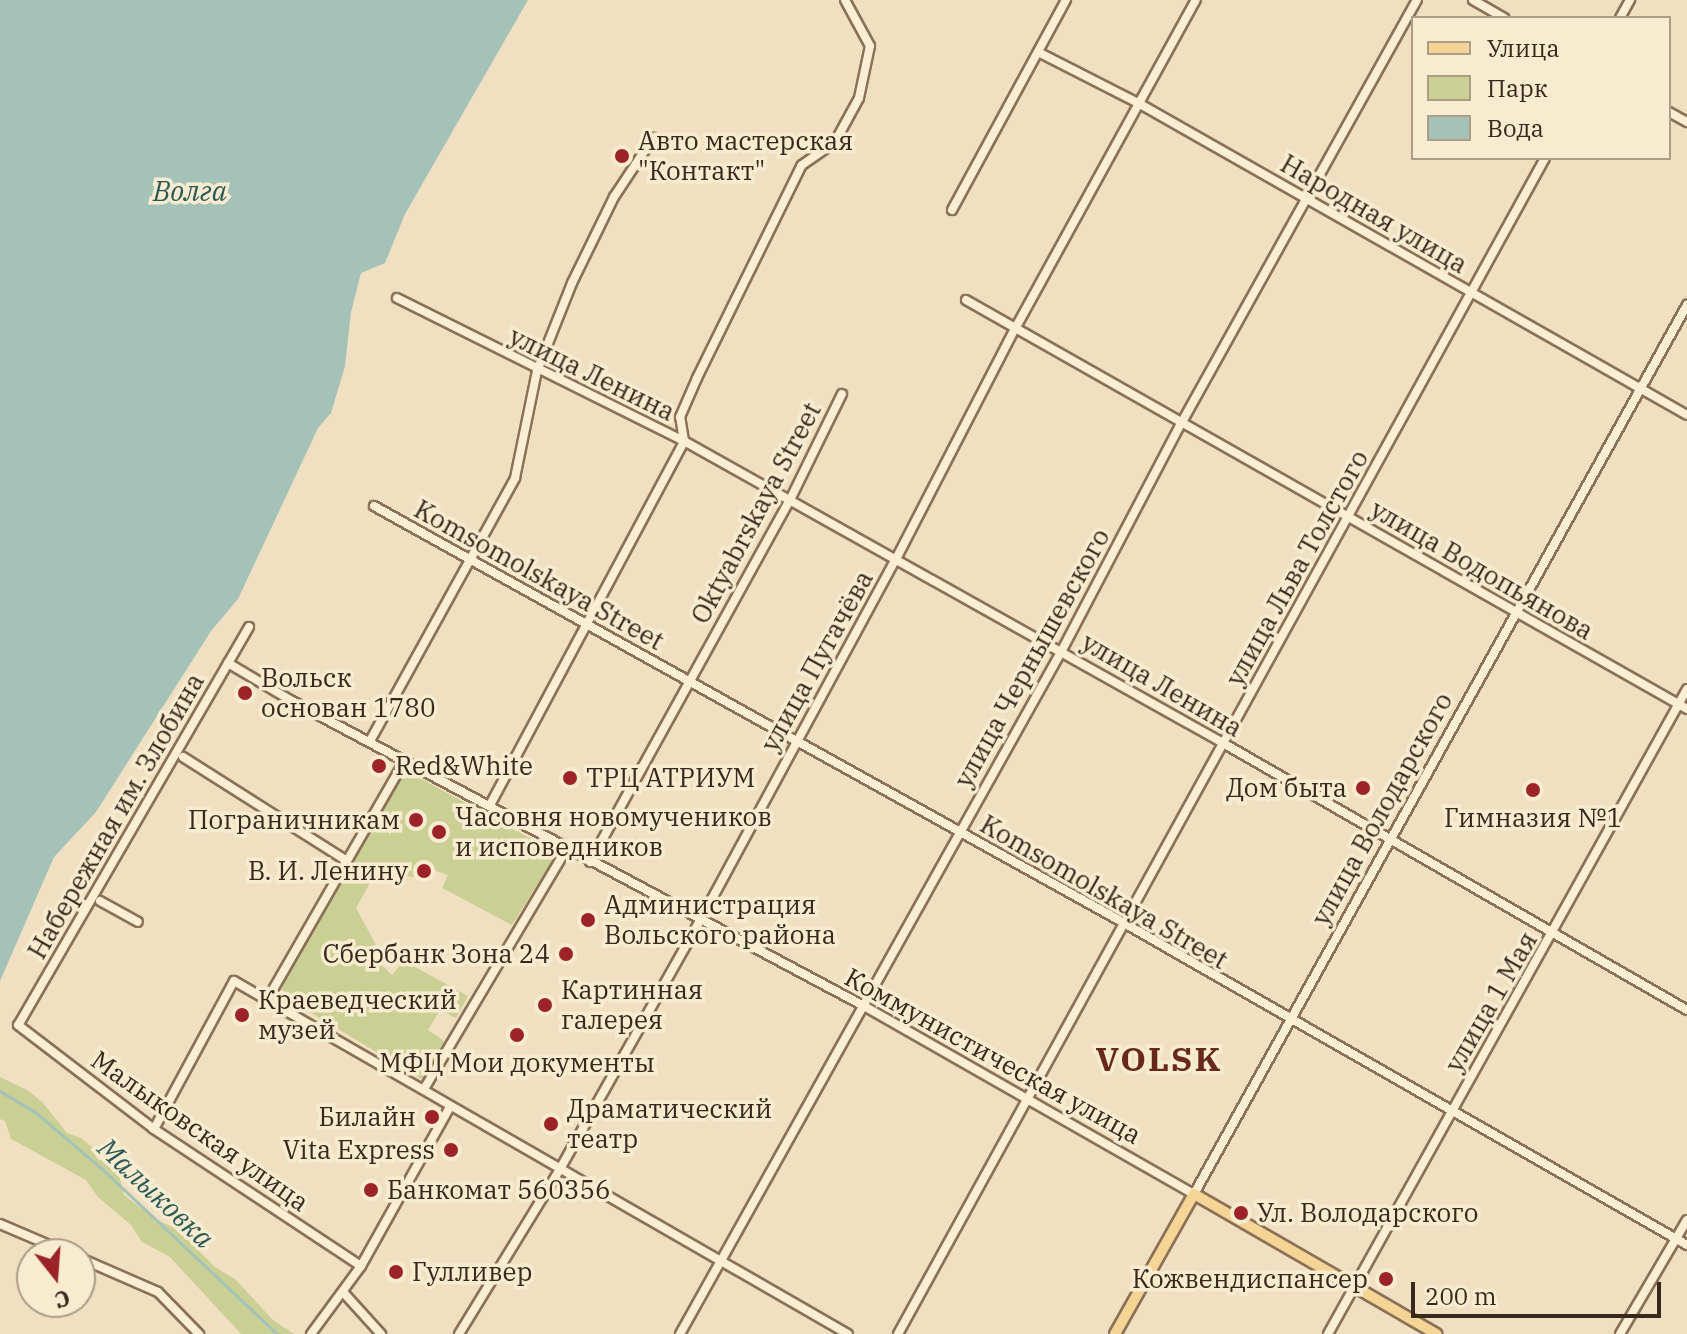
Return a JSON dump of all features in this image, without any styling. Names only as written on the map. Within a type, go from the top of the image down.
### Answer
[{"type":"main road","name":"Коммунистическая улица","points":[[1194,1194],[1436,1334]]},
{"type":"main road","name":"улица Володарского","points":[[1115,1334],[1194,1194]]},
{"type":"street","points":[[490,805],[684,441],[680,417],[802,165],[835,142],[859,98],[870,46],[845,0]]},
{"type":"street","points":[[952,210],[1066,0]]},
{"type":"street","name":"улица Пугачёва","points":[[459,1334],[560,1169],[700,921],[896,559],[1016,327],[1196,0]]},
{"type":"street","name":"улица Чернышевского","points":[[680,1334],[1061,652],[1182,422],[1417,0]]},
{"type":"street","points":[[1473,0],[1501,16]]},
{"type":"street","name":"Народная улица","points":[[1038,52],[1140,104],[1687,415]]},
{"type":"street","points":[[370,741],[472,561],[515,478],[537,371],[572,283],[614,197],[653,138]]},
{"type":"street","name":"улица Льва Толстого","points":[[898,1334],[1544,160]]},
{"type":"street","name":"улица Ленина","points":[[397,298],[537,371],[684,441],[1223,743],[1687,1010]]},
{"type":"street","name":"улица Водопьянова","points":[[966,300],[1683,707]]},
{"type":"street","name":"улица Володарского","points":[[1194,1194],[1687,305]]},
{"type":"street","name":"Oktyabrskaya Street","points":[[590,862],[790,500],[842,394]]},
{"type":"street","name":"Komsomolskaya Street","points":[[374,506],[795,743],[1124,923],[1288,1021],[1687,1245]]},
{"type":"street","name":"Набережная им. Злобина","points":[[18,1025],[249,627]]},
{"type":"street","name":"Коммунистическая улица","points":[[228,663],[292,701],[490,805],[590,862],[864,1006],[1194,1194]]},
{"type":"street","name":"улица 1 Мая","points":[[1328,1334],[1683,707],[1687,689]]},
{"type":"street","points":[[183,757],[347,861]]},
{"type":"street","points":[[267,1000],[405,760]]},
{"type":"street","points":[[424,1089],[567,848]]},
{"type":"street","points":[[100,901],[138,922]]},
{"type":"street","points":[[154,1129],[234,981],[848,1334]]},
{"type":"street","name":"Малыковская улица","points":[[18,1025],[154,1129],[361,1266]]},
{"type":"street","points":[[311,1334],[361,1266],[450,1107]]},
{"type":"street","points":[[1620,1334],[1687,1220]]},
{"type":"street","points":[[0,1224],[33,1238]]},
{"type":"street","points":[[96,1265],[158,1292],[199,1334]]},
{"type":"street","points":[[343,1292],[381,1334]]},
{"type":"green space","points":[[403,769],[557,853],[512,925],[442,888],[448,875],[423,866],[415,877],[375,874],[356,908],[376,945],[373,957],[392,975],[404,961],[468,996],[456,1018],[440,1010],[428,1030],[444,1041],[423,1080],[285,997],[281,988]]},
{"type":"green space","points":[[0,1077],[29,1091],[43,1103],[67,1133],[81,1138],[92,1147],[97,1159],[100,1156],[111,1164],[118,1172],[124,1195],[155,1219],[177,1229],[215,1267],[235,1279],[273,1320],[294,1334],[241,1334],[170,1257],[142,1242],[131,1225],[98,1197],[86,1180],[11,1139],[5,1121],[0,1119]]},
{"type":"water","name":"Волга","points":[[0,0],[528,0],[405,214],[385,263],[361,273],[351,312],[345,366],[331,413],[318,428],[238,599],[211,631],[96,812],[54,857],[0,981]]},
{"type":"waterway","name":"Малыковка","points":[[0,1091],[35,1112],[101,1168],[277,1334]]},
{"type":"place","name":"Авто мастерская \"Контакт\"","points":[[622,156]]},
{"type":"place","name":"Вольск основан 1780","points":[[245,693]]},
{"type":"place","name":"Red&White","points":[[379,766]]},
{"type":"place","name":"ТРЦ АТРИУМ","points":[[570,778]]},
{"type":"place","name":"Дом быта","points":[[1363,788]]},
{"type":"place","name":"Гимназия №1","points":[[1533,790]]},
{"type":"place","name":"Пограничникам","points":[[416,820]]},
{"type":"place","name":"Часовня новомучеников и исповедников","points":[[439,832]]},
{"type":"place","name":"В. И. Ленину","points":[[424,871]]},
{"type":"place","name":"Администрация Вольского района","points":[[588,920]]},
{"type":"place","name":"Сбербанк Зона 24","points":[[566,954]]},
{"type":"place","name":"Картинная галерея","points":[[545,1005]]},
{"type":"place","name":"Краеведческий музей","points":[[242,1015]]},
{"type":"place","name":"МФЦ Мои документы","points":[[517,1035]]},
{"type":"place","name":"Билайн","points":[[432,1117]]},
{"type":"place","name":"Драматический театр","points":[[551,1124]]},
{"type":"place","name":"Vita Express","points":[[451,1150]]},
{"type":"place","name":"Банкомат 560356","points":[[371,1190]]},
{"type":"place","name":"Ул. Володарского","points":[[1241,1213]]},
{"type":"place","name":"Гулливер","points":[[396,1272]]},
{"type":"place","name":"Кожвендиспансер","points":[[1386,1279]]},
{"type":"district","name":"VOLSK","points":[[1159,1059]]}]
